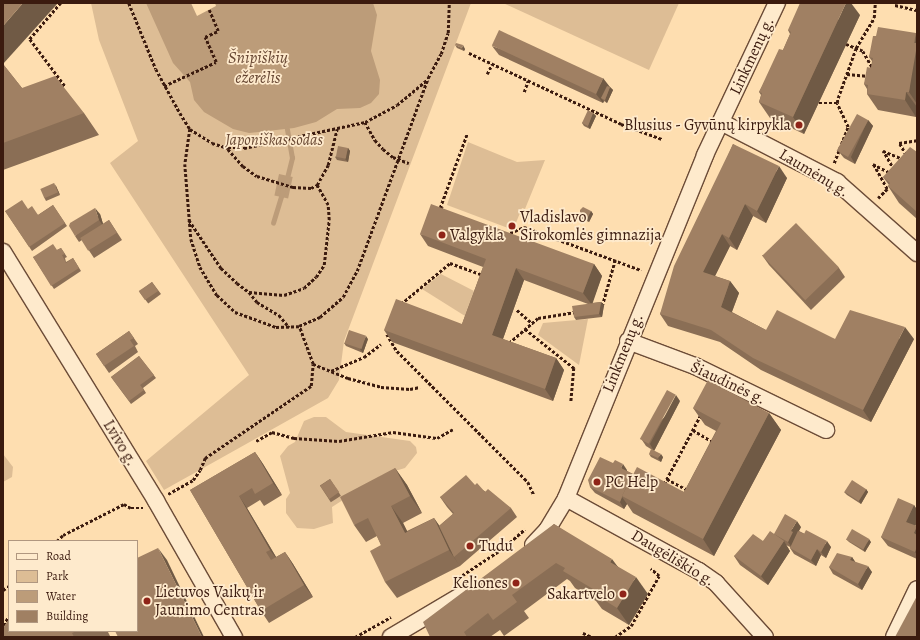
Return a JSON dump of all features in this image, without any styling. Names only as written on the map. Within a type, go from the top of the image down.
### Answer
[{"type":"street","name":"Linkmenų g.","points":[[518,557],[547,530],[566,498],[628,341],[721,122],[777,3]]},
{"type":"street","name":"Laumėnų g.","points":[[721,122],[836,182],[917,253]]},
{"type":"street","name":"Lvivo g.","points":[[3,252],[156,501],[234,637]]},
{"type":"street","name":"Šiaudinės g.","points":[[628,341],[695,366],[826,430]]},
{"type":"street","name":"Daugėliškio g.","points":[[566,498],[699,571],[716,583],[765,637]]},
{"type":"street","points":[[391,637],[413,632],[481,583]]},
{"type":"street","points":[[894,637],[917,590]]},
{"type":"path","points":[[61,3],[30,39],[65,86]]},
{"type":"path","points":[[129,3],[164,86],[190,128],[212,143],[228,148],[244,148],[365,122],[397,105],[428,78]]},
{"type":"path","points":[[190,128],[185,164],[188,219],[200,267],[217,295],[235,312],[276,327],[299,326],[320,317],[333,306],[350,286],[399,160],[428,78],[441,54],[448,33],[449,3]]},
{"type":"path","points":[[834,163],[848,127],[837,103],[856,48],[874,18],[876,3]]},
{"type":"path","points":[[895,5],[917,10]]},
{"type":"path","points":[[164,86],[216,62],[205,37],[218,31],[209,10]]},
{"type":"path","points":[[846,44],[856,48],[866,55],[874,70]]},
{"type":"path","points":[[469,53],[621,124],[662,139]]},
{"type":"path","points":[[487,74],[492,64]]},
{"type":"path","points":[[847,74],[873,77]]},
{"type":"path","points":[[524,92],[528,81]]},
{"type":"path","points":[[819,102],[837,103]]},
{"type":"path","points":[[365,122],[375,140],[399,160],[409,163]]},
{"type":"path","points":[[228,148],[243,166],[257,176],[275,183],[302,189],[317,185],[328,165],[338,129]]},
{"type":"path","points":[[447,210],[440,208],[467,134]]},
{"type":"path","points":[[887,189],[872,164],[898,176],[883,151],[911,162],[899,143],[917,140]]},
{"type":"path","points":[[878,198],[891,184]]},
{"type":"path","points":[[249,292],[284,295],[304,288],[316,277],[324,265],[329,220],[328,205],[317,185]]},
{"type":"path","points":[[188,219],[221,268],[249,292],[257,302],[279,314],[290,327]]},
{"type":"path","points":[[504,231],[511,234],[524,227],[642,271]]},
{"type":"path","points":[[601,308],[615,260]]},
{"type":"path","points":[[406,309],[398,306],[450,263],[487,276]]},
{"type":"path","points":[[639,278],[645,263]]},
{"type":"path","points":[[483,275],[486,267]]},
{"type":"path","points":[[518,310],[532,323]]},
{"type":"path","points":[[504,348],[538,318],[577,312]]},
{"type":"path","points":[[58,540],[63,535],[124,504],[138,510],[193,480],[200,470],[205,458],[311,386],[313,364],[299,326]]},
{"type":"path","points":[[387,328],[390,342],[397,351],[528,482],[534,495]]},
{"type":"path","points":[[525,329],[574,368],[571,402]]},
{"type":"path","points":[[330,371],[364,357],[381,344]]},
{"type":"path","points":[[313,364],[381,387],[410,389],[420,387]]},
{"type":"path","points":[[661,490],[703,411]]},
{"type":"path","points":[[256,441],[272,432],[294,438],[338,441],[393,432],[437,438],[453,429]]},
{"type":"path","points":[[693,430],[720,445]]},
{"type":"path","points":[[670,462],[675,464]]},
{"type":"path","points":[[667,479],[695,494]]},
{"type":"path","points":[[452,581],[502,548],[528,526]]},
{"type":"path","points":[[615,637],[631,626],[659,576],[650,569]]},
{"type":"path","points":[[355,637],[396,614]]},
{"type":"path","points":[[3,625],[6,620]]},
{"type":"path","points":[[583,632],[592,637]]},
{"type":"green space","name":"Japoniškas sodas","points":[[91,3],[471,3],[344,341],[339,380],[328,398],[164,490],[146,461],[249,375],[110,163],[138,141],[99,40]]},
{"type":"green space","points":[[503,3],[679,3],[649,70]]},
{"type":"green space","points":[[468,142],[517,162],[545,160],[525,209],[522,208],[513,230],[447,205]]},
{"type":"green space","points":[[441,274],[474,291],[465,316],[422,289]]},
{"type":"green space","points":[[588,319],[579,365],[538,335],[543,323]]},
{"type":"green space","points":[[314,417],[326,417],[346,432],[410,441],[416,447],[417,453],[405,468],[382,475],[332,507],[333,523],[314,529],[297,528],[286,513],[286,499],[290,493],[280,456],[288,446],[295,442],[304,421]]},
{"type":"green space","points":[[3,454],[13,467],[12,477],[3,482]]},
{"type":"water","name":"Šnipiškių ežerėlis","points":[[146,3],[373,3],[377,15],[371,51],[380,80],[379,94],[371,103],[360,108],[337,109],[316,122],[294,128],[249,133],[233,129],[204,112],[194,100],[190,82],[173,63]]},
{"type":"water","points":[[279,174],[293,177],[288,198],[274,196]]},
{"type":"pier","points":[[191,3],[215,3],[216,6],[197,16]]},
{"type":"building","points":[[3,3],[23,3],[3,26]]},
{"type":"building","points":[[800,3],[846,3],[793,117],[759,102],[762,93],[759,92],[779,49],[783,50],[791,32],[788,30]]},
{"type":"building","points":[[878,27],[916,33],[914,43],[917,43],[917,45],[909,92],[906,92],[905,100],[867,94],[868,85],[864,84],[867,67],[871,68],[873,58],[869,57],[873,36],[876,36]]},
{"type":"building","points":[[499,30],[603,79],[596,94],[492,45]]},
{"type":"building","points":[[456,43],[463,45],[462,48],[455,45]]},
{"type":"building","points":[[3,64],[22,88],[55,76],[84,113],[3,143]]},
{"type":"building","points":[[607,86],[610,87],[605,100],[601,98]]},
{"type":"building","points":[[588,110],[593,113],[588,126],[582,123]]},
{"type":"building","points":[[857,114],[868,120],[848,157],[837,151]]},
{"type":"building","points":[[733,144],[779,166],[757,211],[745,204],[729,238],[722,234],[703,272],[730,281],[721,307],[766,330],[777,310],[835,339],[850,310],[905,327],[863,410],[753,358],[711,330],[660,314],[674,266]]},
{"type":"building","points":[[338,146],[348,148],[346,159],[336,157]]},
{"type":"building","points":[[910,147],[917,152],[917,212],[888,186],[890,183],[883,177]]},
{"type":"building","points":[[54,183],[58,192],[44,198],[40,189]]},
{"type":"building","points":[[22,200],[28,209],[32,206],[38,215],[53,205],[65,223],[29,247],[5,211]]},
{"type":"building","points":[[431,204],[594,264],[583,293],[516,268],[492,335],[556,358],[545,389],[384,330],[396,299],[462,324],[486,259],[420,234]]},
{"type":"building","points":[[583,207],[591,211],[587,219],[580,216],[580,210]]},
{"type":"building","points":[[95,208],[99,220],[75,236],[69,226],[70,223]]},
{"type":"building","points":[[109,220],[117,233],[88,251],[80,238]]},
{"type":"building","points":[[796,223],[839,268],[805,300],[762,256]]},
{"type":"building","points":[[53,244],[57,250],[61,248],[65,254],[62,255],[66,263],[73,258],[79,268],[51,286],[33,257]]},
{"type":"building","points":[[152,282],[158,291],[145,300],[139,291]]},
{"type":"building","points":[[601,302],[599,314],[574,317],[572,306]]},
{"type":"building","points":[[349,330],[366,336],[361,349],[344,343]]},
{"type":"building","points":[[129,331],[134,338],[130,340],[134,346],[104,366],[96,354]]},
{"type":"building","points":[[139,356],[154,375],[140,385],[144,390],[129,401],[111,377]]},
{"type":"building","points":[[708,380],[769,413],[703,539],[622,496],[637,467],[684,492],[721,423],[693,408]]},
{"type":"building","points":[[667,390],[676,395],[649,444],[640,439]]},
{"type":"building","points":[[651,449],[661,454],[658,458],[649,454]]},
{"type":"building","points":[[255,452],[273,483],[255,494],[252,488],[239,496],[270,550],[266,552],[271,560],[285,552],[304,585],[261,611],[190,490]]},
{"type":"building","points":[[600,457],[613,463],[615,460],[623,464],[621,468],[633,474],[620,502],[590,487],[588,480]]},
{"type":"building","points":[[395,468],[410,496],[391,506],[405,533],[434,518],[449,550],[385,582],[370,551],[381,545],[368,518],[354,525],[340,497]]},
{"type":"building","points":[[466,475],[475,485],[477,483],[485,492],[488,489],[511,508],[454,557],[439,526],[454,513],[440,497]]},
{"type":"building","points":[[330,479],[339,492],[329,499],[320,486]]},
{"type":"building","points":[[852,480],[866,489],[859,501],[844,492]]},
{"type":"building","points":[[898,498],[914,505],[906,522],[917,526],[914,533],[917,535],[917,546],[915,552],[881,537]]},
{"type":"building","points":[[785,514],[797,521],[791,531],[793,532],[788,542],[774,534]]},
{"type":"building","points":[[554,524],[612,559],[610,562],[636,577],[617,608],[591,592],[593,589],[563,571],[565,568],[556,563],[512,595],[517,602],[493,620],[488,613],[464,632],[467,637],[430,637],[423,622]]},
{"type":"building","points":[[852,529],[869,539],[863,549],[846,539]]},
{"type":"building","points":[[806,530],[827,541],[821,552],[817,549],[811,560],[790,548],[798,531],[804,534]]},
{"type":"building","points":[[770,531],[784,541],[761,576],[734,556],[753,534],[763,541]]},
{"type":"building","name":"Lietuvos Vaikų ir Jaunimo Centras","points":[[158,548],[202,637],[118,637],[116,632],[138,632],[138,558]]},
{"type":"building","points":[[837,553],[852,557],[850,560],[868,566],[858,584],[829,567]]},
{"type":"building","points":[[917,596],[917,637],[895,637]]},
{"type":"building","points":[[8,620],[8,632],[74,632],[72,633],[74,637],[3,637],[3,628]]},
{"type":"waterway","points":[[286,182],[292,158],[287,129]]},
{"type":"waterway","points":[[273,223],[283,191]]},
{"type":"place","name":"Blusius - Gyvūnų kirpykla","points":[[799,125]]},
{"type":"place","name":"Vladislavo Sirokomlės gimnazija","points":[[512,226]]},
{"type":"place","name":"Valgykla","points":[[442,235]]},
{"type":"place","name":"PC Help","points":[[597,482]]},
{"type":"place","name":"Tudu","points":[[470,546]]},
{"type":"place","name":"Keliones","points":[[516,583]]},
{"type":"place","name":"Sakartvelo","points":[[623,594]]},
{"type":"place","name":"Lietuvos Vaikų ir Jaunimo Centras","points":[[147,601]]}]
